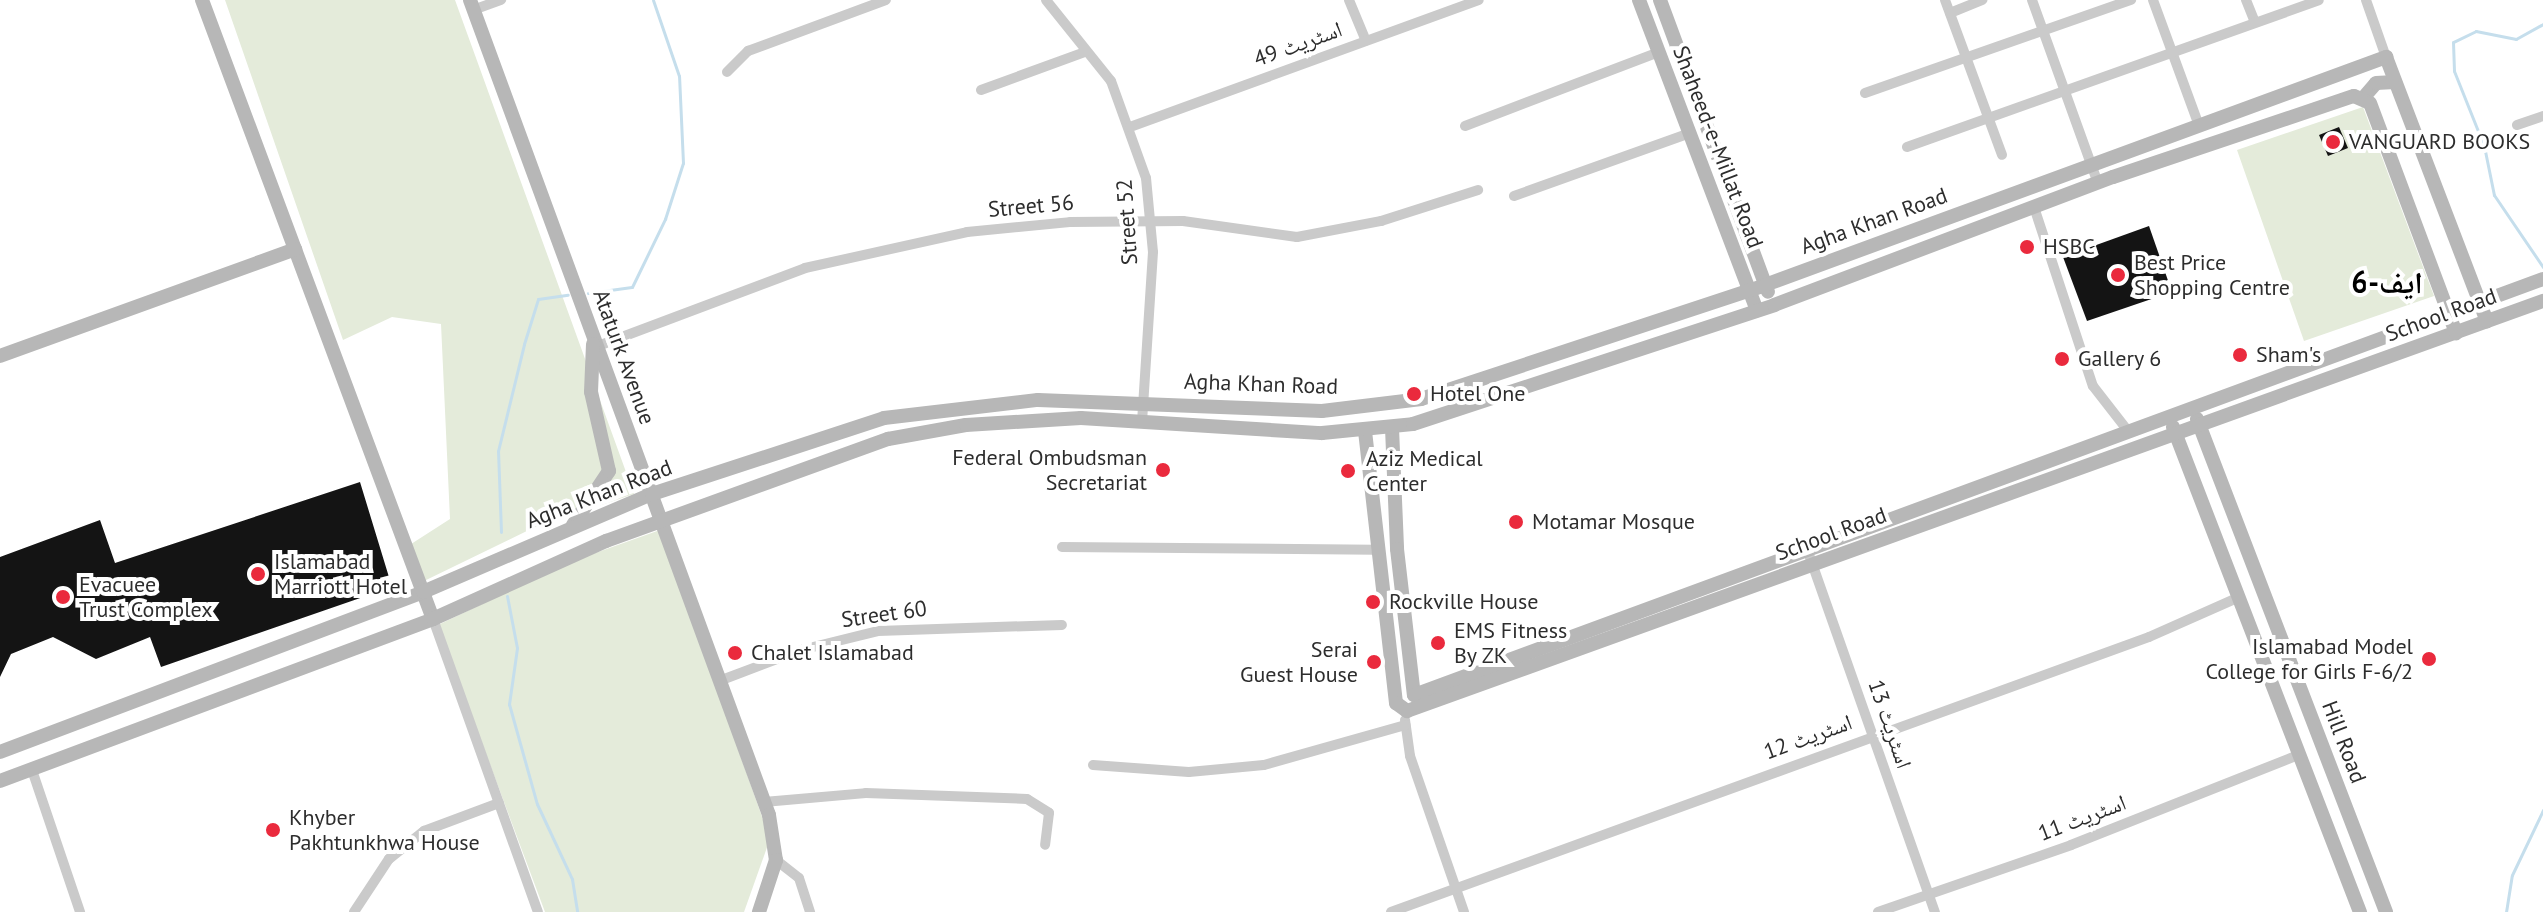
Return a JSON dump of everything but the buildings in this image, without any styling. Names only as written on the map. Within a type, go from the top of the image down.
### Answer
[{"type":"street","points":[[202,0],[433,619],[538,912]]},
{"type":"street","points":[[472,5],[501,0]]},
{"type":"street","points":[[727,72],[748,51],[886,0]]},
{"type":"street","name":"Street 52","points":[[1046,0],[1111,81],[1130,127],[1151,221],[1142,422]]},
{"type":"street","points":[[1349,0],[1366,41]]},
{"type":"street","name":"اسٹریٹ 49","points":[[1130,127],[1479,0]]},
{"type":"street","name":"Shaheed-e-Millat Road","points":[[1639,0],[1757,310]]},
{"type":"street","name":"Shaheed-e-Millat Road","points":[[1660,0],[1774,305]]},
{"type":"street","points":[[1945,0],[2002,155]]},
{"type":"street","points":[[1950,13],[1983,0]]},
{"type":"street","points":[[2032,0],[2098,183]]},
{"type":"street","points":[[1865,93],[2131,0]]},
{"type":"street","points":[[2153,0],[2199,126]]},
{"type":"street","points":[[2246,0],[2255,22]]},
{"type":"street","points":[[1907,147],[2319,0]]},
{"type":"street","points":[[2366,0],[2487,321]]},
{"type":"street","name":"Ataturk Avenue","points":[[472,5],[764,802],[776,860],[759,912]]},
{"type":"street","points":[[981,90],[1085,52]]},
{"type":"street","points":[[1465,126],[1659,52]]},
{"type":"street","name":"Agha Khan Road","points":[[0,752],[423,592],[573,525],[652,494],[884,418],[1023,401],[1143,402],[1322,411],[1421,399],[1765,285],[2386,57]]},
{"type":"street","points":[[2347,71],[2456,333]]},
{"type":"street","name":"Agha Khan Road","points":[[0,781],[433,619],[543,565],[888,439],[1028,420],[1365,431],[1428,421],[1774,305],[2098,183],[2359,96],[2376,83],[2395,82]]},
{"type":"street","points":[[2517,125],[2543,116]]},
{"type":"street","points":[[2220,118],[2226,139]]},
{"type":"street","points":[[1514,196],[1689,129],[1703,119]]},
{"type":"street","name":"Street 56","points":[[596,342],[751,286],[854,255],[1012,226],[1151,221],[1318,235],[1478,190]]},
{"type":"street","points":[[2034,207],[2093,386],[2128,431]]},
{"type":"street","points":[[0,356],[295,249]]},
{"type":"street","name":"School Road","points":[[1402,713],[1809,557],[1958,494],[2543,279]]},
{"type":"street","name":"School Road","points":[[1402,713],[1414,695],[1809,557],[1964,510],[2543,301]]},
{"type":"street","points":[[573,525],[609,471],[591,392],[596,342]]},
{"type":"street","points":[[1421,399],[1428,421]]},
{"type":"street","name":"Hill Road","points":[[2193,408],[2384,907]]},
{"type":"street","points":[[2170,416],[2359,912],[2384,907]]},
{"type":"street","points":[[1392,428],[1397,549],[1414,695]]},
{"type":"street","points":[[1365,431],[1375,550],[1402,713],[1464,912]]},
{"type":"street","points":[[1958,494],[1964,510]]},
{"type":"street","points":[[1062,547],[1375,550]]},
{"type":"street","name":"اسٹریٹ 13","points":[[1809,557],[1935,912]]},
{"type":"street","name":"اسٹریٹ 12","points":[[1391,912],[2149,637],[2237,598]]},
{"type":"street","name":"Street 60","points":[[719,681],[801,650],[878,631],[1062,625]]},
{"type":"street","points":[[1093,765],[1189,772],[1264,765],[1402,713]]},
{"type":"street","points":[[23,744],[80,912]]},
{"type":"street","name":"اسٹریٹ 11","points":[[1878,912],[2071,845],[2298,755]]},
{"type":"street","points":[[764,802],[866,793],[1027,799],[1049,813],[1045,845]]},
{"type":"street","points":[[354,912],[389,859],[424,831],[499,803]]},
{"type":"street","points":[[776,860],[799,878],[810,912]]},
{"type":"green space","points":[[225,0],[455,0],[634,494],[533,528],[422,582],[408,546],[450,519],[441,324],[392,317],[343,340]]},
{"type":"green space","points":[[2363,107],[2434,296],[2304,341],[2237,150]]},
{"type":"green space","points":[[660,530],[770,839],[744,912],[545,912],[438,625],[570,562]]},
{"type":"waterway","points":[[588,293],[632,287],[665,219],[683,163],[679,76],[653,0]]},
{"type":"waterway","points":[[2543,24],[2516,39],[2476,31],[2453,42],[2454,71],[2484,146],[2494,195],[2543,267]]},
{"type":"waterway","points":[[501,532],[498,451],[524,344],[538,299],[568,295]]},
{"type":"waterway","points":[[507,596],[517,648],[509,704],[537,804],[572,879],[577,912]]},
{"type":"waterway","points":[[2506,912],[2512,875],[2543,810]]},
{"type":"place","name":"VANGUARD BOOKS","points":[[2333,142]]},
{"type":"place","name":"HSBC","points":[[2027,247]]},
{"type":"place","name":"Best Price Shopping Centre","points":[[2118,275]]},
{"type":"place","name":"Sham's","points":[[2240,355]]},
{"type":"place","name":"Gallery 6","points":[[2062,359]]},
{"type":"place","name":"Hotel One","points":[[1414,394]]},
{"type":"place","name":"Federal Ombudsman Secretariat","points":[[1163,470]]},
{"type":"place","name":"Aziz Medical Center","points":[[1348,471]]},
{"type":"place","name":"Motamar Mosque","points":[[1516,522]]},
{"type":"place","name":"Islamabad Marriott Hotel","points":[[258,574]]},
{"type":"place","name":"Evacuee Trust Complex","points":[[63,597]]},
{"type":"place","name":"Rockville House","points":[[1373,602]]},
{"type":"place","name":"EMS Fitness By ZK","points":[[1438,643]]},
{"type":"place","name":"Chalet Islamabad","points":[[735,653]]},
{"type":"place","name":"Islamabad Model College for Girls F-6/2","points":[[2429,659]]},
{"type":"place","name":"Serai Guest House","points":[[1374,662]]},
{"type":"place","name":"Khyber Pakhtunkhwa House","points":[[273,830]]},
{"type":"district","name":"ایف-6","points":[[2387,282]]}]
